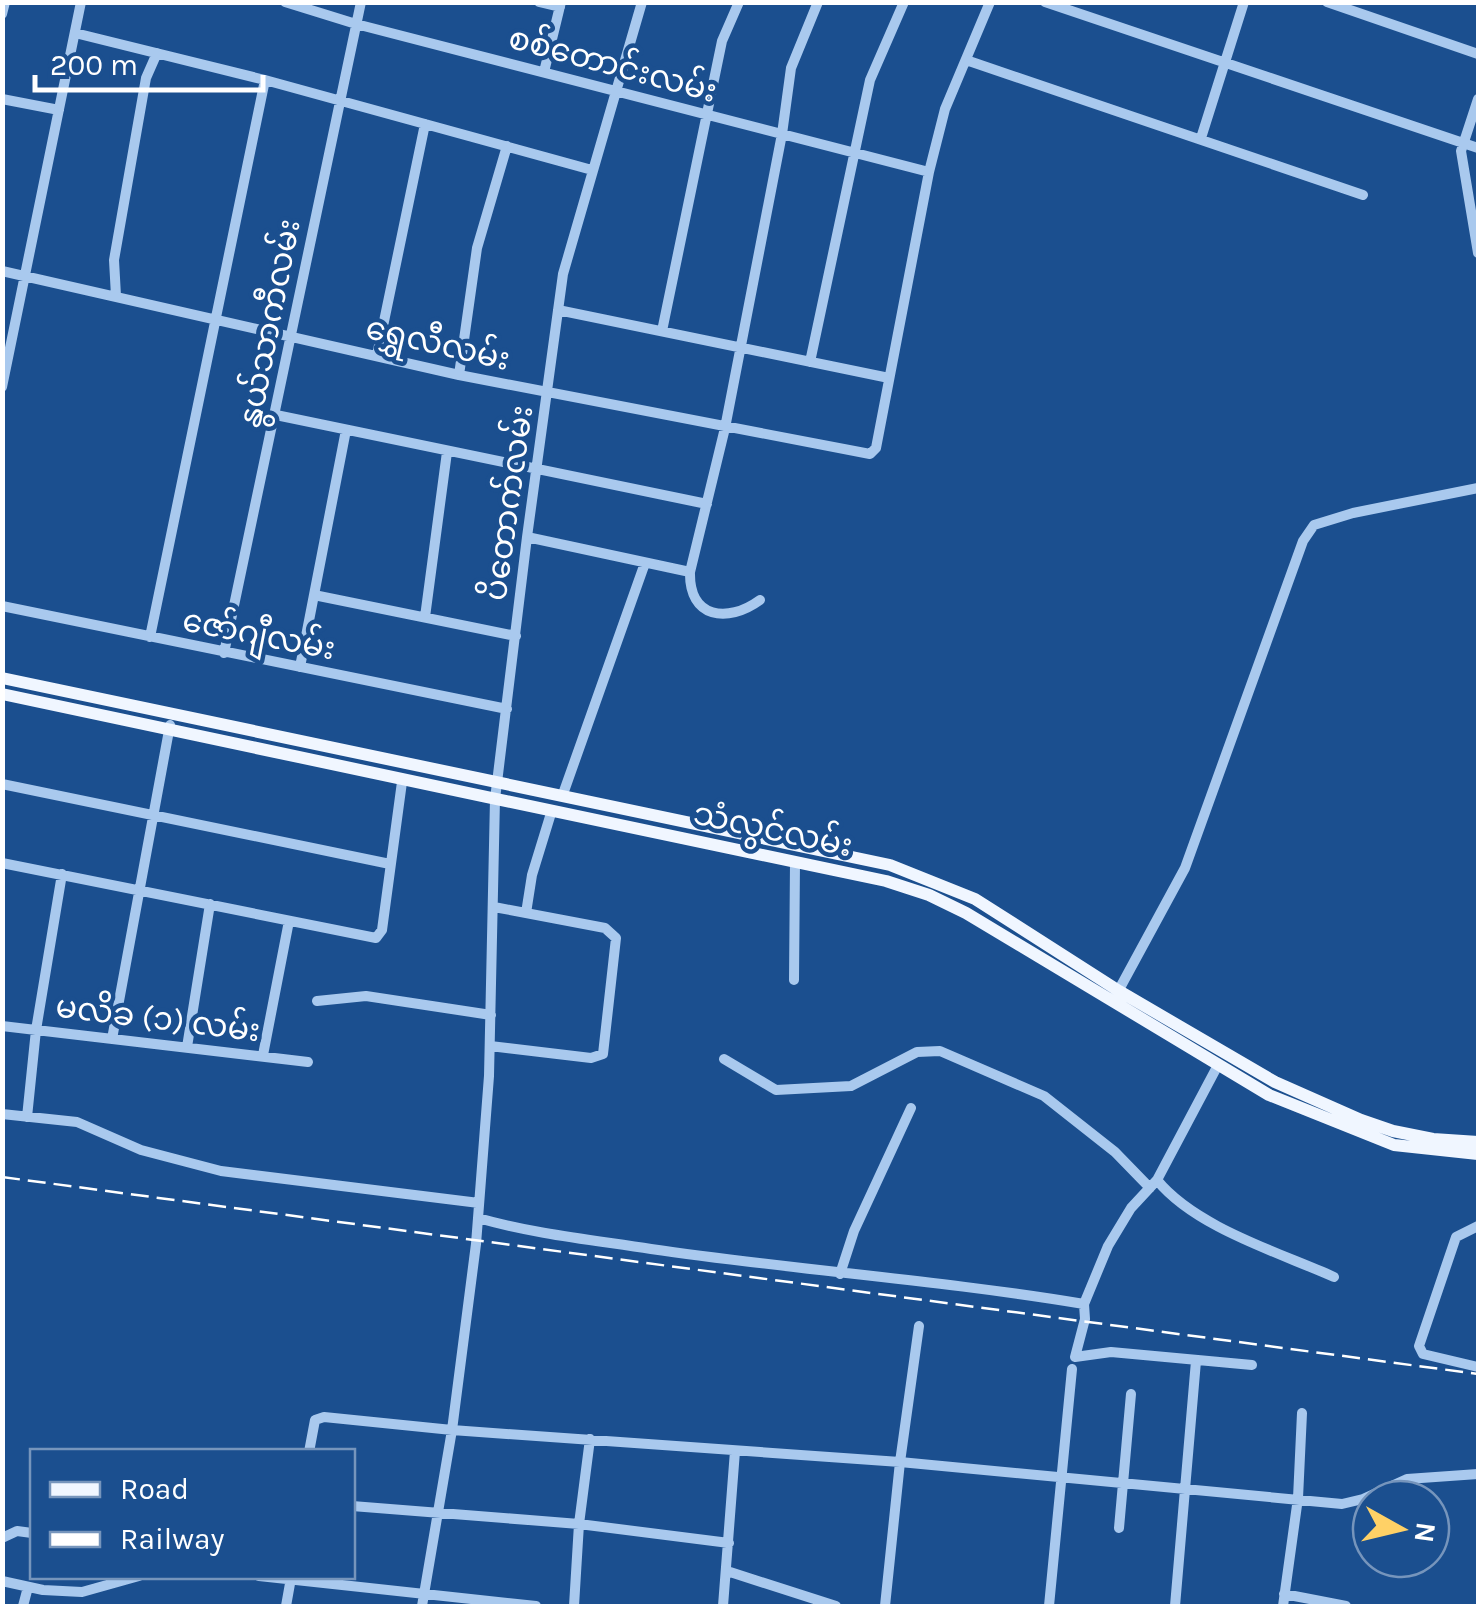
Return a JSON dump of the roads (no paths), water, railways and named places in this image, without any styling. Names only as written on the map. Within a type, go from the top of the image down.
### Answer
[{"type":"main road","name":"သံလွင်လမ်း","points":[[2,678],[563,794],[600,811],[795,862],[886,881],[966,913],[1322,1111],[1394,1146],[1478,1154]]},
{"type":"main road","name":"သံလွင်လမ်း","points":[[2,694],[402,782],[552,810],[600,811]]},
{"type":"main road","name":"သံလွင်လမ်း","points":[[630,818],[864,859],[919,875],[975,898],[1218,1065],[1270,1095],[1413,1136],[1478,1142]]},
{"type":"street","points":[[2,14],[4,2]]},
{"type":"street","points":[[2,387],[81,2]]},
{"type":"street","name":"စစ်တောင်းလမ်း","points":[[285,2],[356,24],[928,172]]},
{"type":"street","name":"နွယ်သာကီလမ်း","points":[[224,653],[360,2]]},
{"type":"street","points":[[539,2],[560,5],[544,72]]},
{"type":"street","name":"ပိတောက်လမ်း","points":[[424,1602],[452,1430],[478,1218],[490,1046],[495,799],[527,536],[563,274],[642,2]]},
{"type":"street","points":[[662,332],[722,41],[738,2]]},
{"type":"street","points":[[760,600],[736,615],[717,614],[696,600],[690,572],[726,428],[792,68],[818,2]]},
{"type":"street","points":[[810,362],[870,80],[904,2]]},
{"type":"street","points":[[558,310],[889,378],[928,172],[945,109],[990,2]]},
{"type":"street","points":[[1045,2],[1478,148]]},
{"type":"street","points":[[1201,138],[1244,2]]},
{"type":"street","points":[[1327,2],[1478,54]]},
{"type":"street","points":[[75,33],[265,80],[592,170]]},
{"type":"street","points":[[116,296],[114,260],[146,78],[156,53]]},
{"type":"street","points":[[966,60],[1362,195]]},
{"type":"street","points":[[150,637],[265,80]]},
{"type":"street","points":[[2,98],[59,110]]},
{"type":"street","points":[[1478,99],[1461,151],[1478,254]]},
{"type":"street","points":[[377,355],[425,124]]},
{"type":"street","points":[[459,375],[476,248],[507,146]]},
{"type":"street","name":"ရွှေလီလမ်း","points":[[2,271],[459,375],[865,455],[876,448],[889,378]]},
{"type":"street","points":[[276,416],[708,504]]},
{"type":"street","points":[[300,667],[346,430]]},
{"type":"street","points":[[426,617],[446,452]]},
{"type":"street","points":[[1115,996],[1185,868],[1302,540],[1314,525],[1353,513],[1478,488]]},
{"type":"street","points":[[527,536],[690,572]]},
{"type":"street","points":[[563,794],[645,563]]},
{"type":"street","points":[[314,595],[516,636]]},
{"type":"street","name":"ဇော်ဂျီလမ်း","points":[[2,606],[507,708]]},
{"type":"street","points":[[112,1039],[172,713]]},
{"type":"street","points":[[2,863],[376,938],[382,930],[402,782]]},
{"type":"street","points":[[2,784],[390,864]]},
{"type":"street","points":[[526,913],[532,875],[552,810]]},
{"type":"street","points":[[794,980],[795,862]]},
{"type":"street","points":[[27,1118],[36,1030],[62,874]]},
{"type":"street","points":[[187,1047],[210,904]]},
{"type":"street","points":[[490,1046],[592,1058],[603,1054],[616,938],[604,928],[494,907]]},
{"type":"street","points":[[263,1056],[288,920]]},
{"type":"street","points":[[317,1002],[366,996],[491,1015]]},
{"type":"street","name":"မလိခ (၁) လမ်း","points":[[2,1026],[308,1062]]},
{"type":"street","points":[[724,1059],[776,1090],[851,1086],[916,1052],[940,1051],[1044,1096],[1200,1218],[1334,1276]]},
{"type":"street","points":[[1218,1065],[1153,1184],[1130,1208],[1108,1246],[1084,1304],[1085,1319],[1075,1356],[1111,1352],[1252,1365]]},
{"type":"street","points":[[840,1274],[854,1230],[911,1108]]},
{"type":"street","points":[[2,1114],[77,1122],[130,1146],[221,1171],[478,1203]]},
{"type":"street","points":[[478,1218],[542,1233],[1084,1304]]},
{"type":"street","points":[[1478,1226],[1456,1237],[1418,1346],[1422,1354],[1478,1367]]},
{"type":"street","points":[[885,1606],[919,1326]]},
{"type":"street","points":[[1176,1606],[1196,1362]]},
{"type":"street","points":[[1050,1606],[1072,1369]]},
{"type":"street","points":[[1120,1528],[1131,1394]]},
{"type":"street","points":[[1302,1412],[1298,1498],[1283,1600],[1346,1606]]},
{"type":"street","points":[[310,1449],[318,1418],[900,1462],[1342,1504],[1407,1479],[1478,1474]]},
{"type":"street","points":[[574,1606],[590,1439]]},
{"type":"street","points":[[724,1606],[735,1451]]},
{"type":"street","points":[[355,1506],[579,1524],[729,1544]]},
{"type":"street","points":[[2,1538],[18,1531],[30,1533]]},
{"type":"street","points":[[727,1571],[836,1606]]},
{"type":"street","points":[[2,1580],[74,1592],[127,1579]]},
{"type":"street","points":[[286,1606],[291,1579],[424,1602],[536,1606]]},
{"type":"street","points":[[23,1606],[28,1587]]},
{"type":"street","points":[[74,1592],[74,1606]]},
{"type":"railway","points":[[2,1177],[1478,1374]]}]
